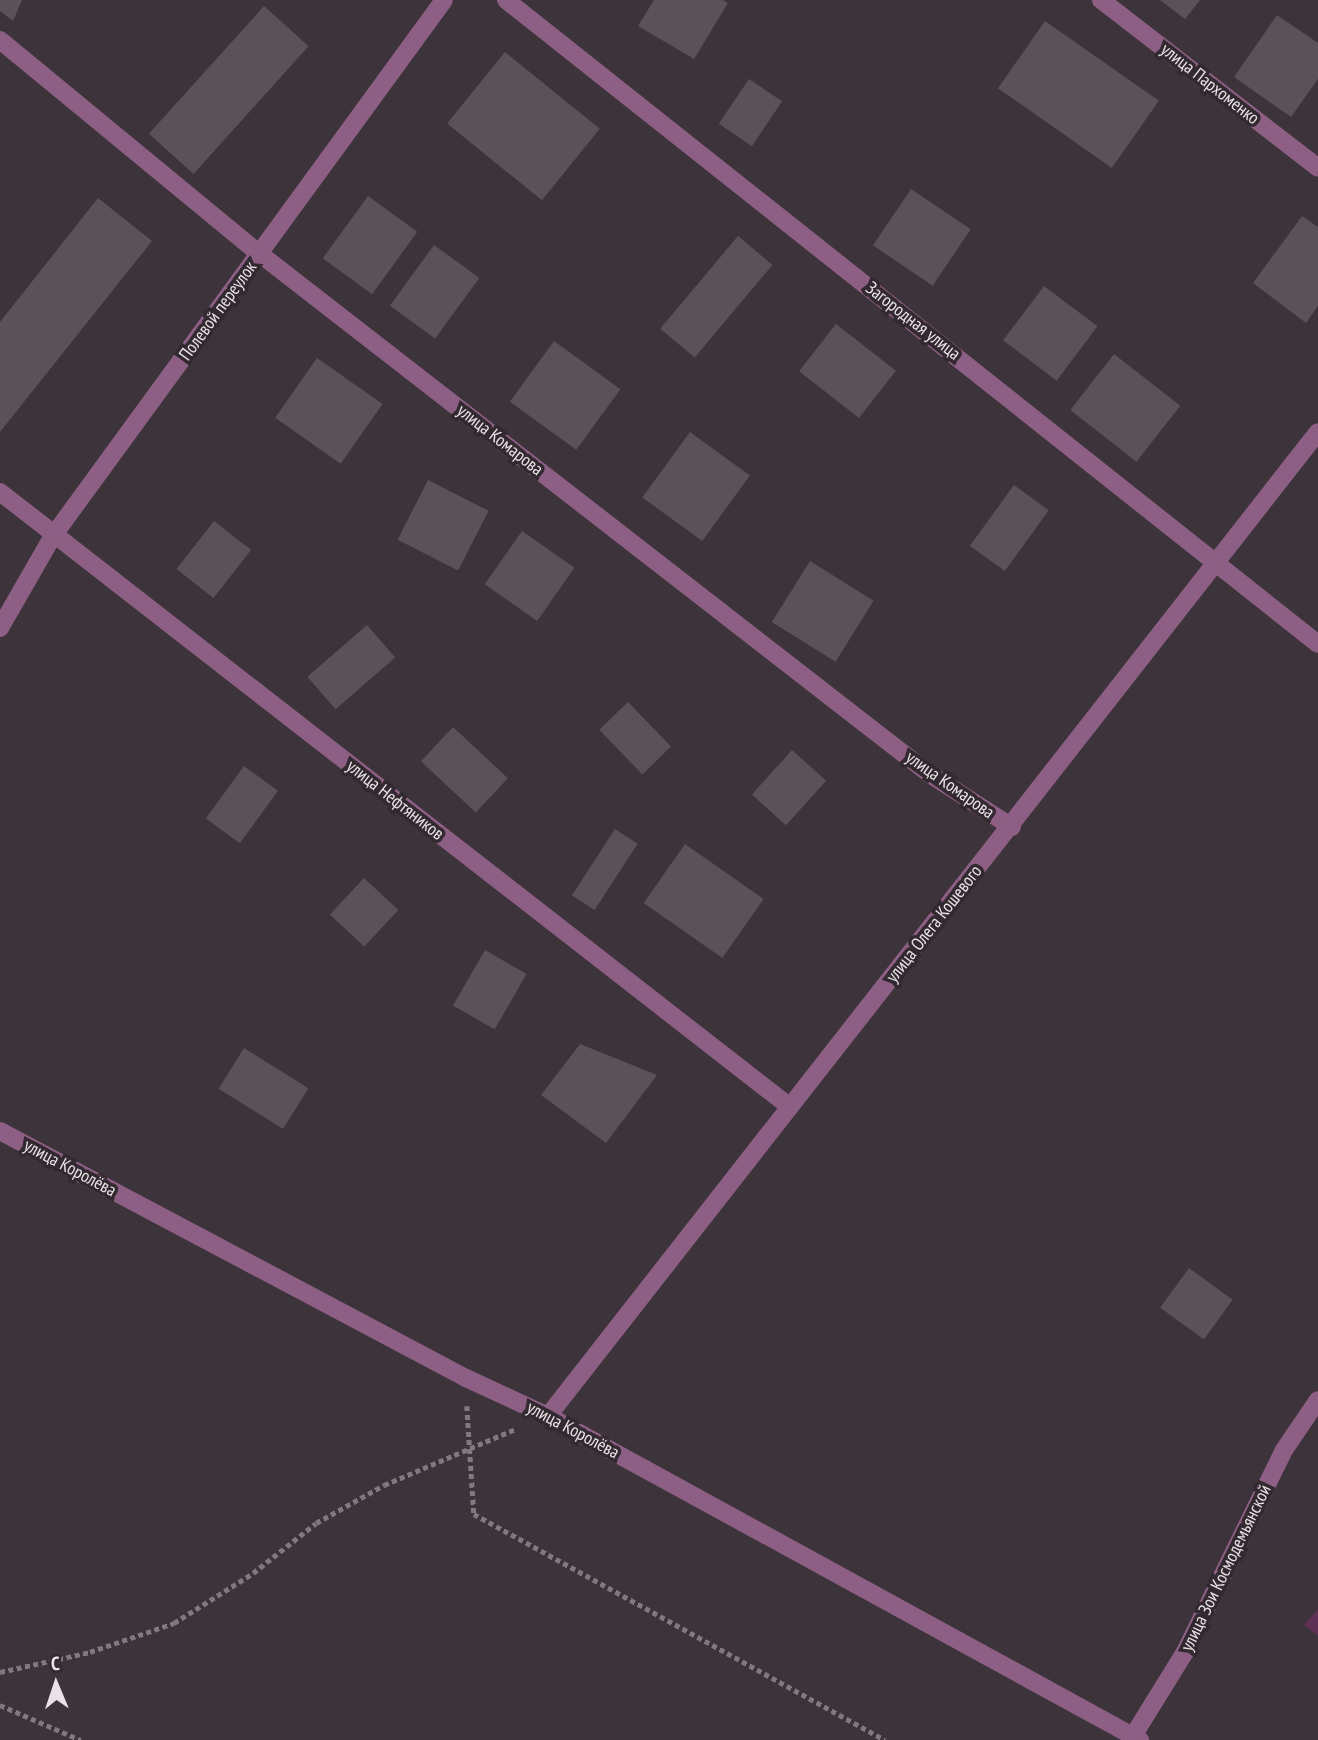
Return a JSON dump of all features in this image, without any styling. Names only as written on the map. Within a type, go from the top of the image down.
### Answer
[{"type":"street","name":"Полевой переулок","points":[[0,628],[53,536],[444,0]]},
{"type":"street","name":"Загородная улица","points":[[506,0],[1318,644]]},
{"type":"street","name":"улица Пархоменко","points":[[1101,0],[1318,168]]},
{"type":"street","name":"улица Комарова","points":[[0,40],[260,254],[931,775],[1012,827]]},
{"type":"street","name":"улица Олега Кошевого","points":[[548,1416],[1012,827],[1214,559],[1318,432]]},
{"type":"street","name":"улица Нефтяников","points":[[0,492],[53,536],[790,1107]]},
{"type":"street","name":"улица Королёва","points":[[0,1131],[466,1378],[548,1416],[1136,1738]]},
{"type":"street","name":"улица Зои Космодемьянской","points":[[1136,1738],[1185,1653],[1284,1451],[1318,1399]]},
{"type":"path","points":[[466,1378],[474,1514],[885,1740]]},
{"type":"path","points":[[0,1672],[90,1653],[174,1623],[253,1573],[316,1523],[384,1485],[548,1416]]},
{"type":"path","points":[[0,1705],[81,1740]]},
{"type":"shaded area","points":[[1318,1609],[1318,1636],[1304,1625]]},
{"type":"building","points":[[0,0],[22,0],[13,21],[0,11]]},
{"type":"building","points":[[654,0],[723,0],[728,3],[694,59],[638,26]]},
{"type":"building","points":[[1160,0],[1200,0],[1185,19]]},
{"type":"building","points":[[264,6],[309,46],[193,174],[149,134]]},
{"type":"building","points":[[1277,15],[1318,43],[1318,79],[1291,117],[1234,77]]},
{"type":"building","points":[[1045,21],[1159,101],[1112,168],[998,88]]},
{"type":"building","points":[[505,52],[600,129],[542,200],[447,123]]},
{"type":"building","points":[[749,79],[782,101],[752,146],[719,124]]},
{"type":"building","points":[[911,189],[971,229],[933,286],[873,245]]},
{"type":"building","points":[[368,196],[417,232],[372,294],[323,258]]},
{"type":"building","points":[[98,198],[152,241],[0,432],[0,322]]},
{"type":"building","points":[[1302,216],[1318,227],[1318,306],[1306,323],[1253,283]]},
{"type":"building","points":[[738,236],[772,265],[695,358],[660,329]]},
{"type":"building","points":[[434,245],[479,278],[435,339],[390,306]]},
{"type":"building","points":[[1044,286],[1098,326],[1057,381],[1003,340]]},
{"type":"building","points":[[836,324],[896,371],[859,418],[799,371]]},
{"type":"building","points":[[554,341],[620,389],[576,450],[510,402]]},
{"type":"building","points":[[1114,354],[1180,406],[1136,462],[1070,410]]},
{"type":"building","points":[[317,358],[383,404],[341,464],[275,418]]},
{"type":"building","points":[[690,432],[750,475],[702,541],[642,498]]},
{"type":"building","points":[[428,480],[489,511],[458,571],[398,540]]},
{"type":"building","points":[[1014,485],[1049,510],[1005,571],[970,546]]},
{"type":"building","points":[[214,521],[251,550],[213,598],[176,569]]},
{"type":"building","points":[[522,531],[574,568],[537,621],[485,584]]},
{"type":"building","points":[[810,561],[874,601],[835,662],[772,622]]},
{"type":"building","points":[[367,625],[395,657],[336,709],[307,677]]},
{"type":"building","points":[[628,702],[671,747],[642,774],[599,730]]},
{"type":"building","points":[[453,727],[508,778],[476,813],[421,761]]},
{"type":"building","points":[[792,750],[826,781],[786,825],[752,795]]},
{"type":"building","points":[[244,766],[278,791],[240,843],[206,819]]},
{"type":"building","points":[[615,829],[638,844],[595,910],[572,895]]},
{"type":"building","points":[[685,844],[764,899],[722,958],[644,903]]},
{"type":"building","points":[[364,878],[398,910],[364,947],[330,915]]},
{"type":"building","points":[[485,950],[527,974],[495,1029],[453,1005]]},
{"type":"building","points":[[580,1044],[657,1075],[606,1143],[541,1095]]},
{"type":"building","points":[[244,1048],[308,1088],[283,1129],[219,1089]]},
{"type":"building","points":[[1189,1268],[1233,1300],[1204,1339],[1160,1308]]}]
